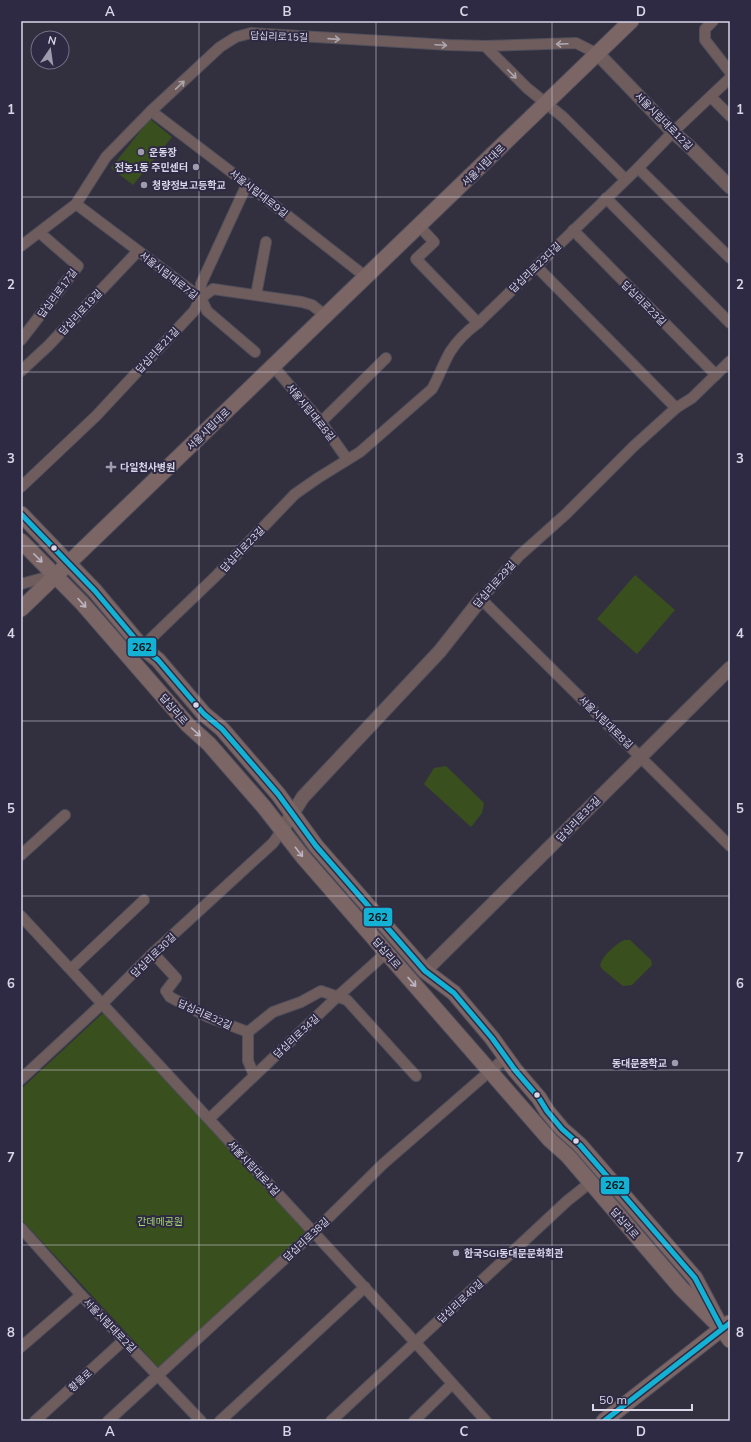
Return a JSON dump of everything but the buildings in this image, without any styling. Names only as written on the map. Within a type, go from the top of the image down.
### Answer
[{"type":"main road","name":"서울시립대로","points":[[21,609],[68,562],[547,104],[631,21]]},
{"type":"main road","name":"답십리로","points":[[21,514],[95,591],[142,647],[158,660],[204,714],[222,729],[278,794],[316,846],[426,971],[454,994],[492,1038],[515,1070],[539,1098],[547,1111],[562,1129],[580,1145],[695,1278],[727,1330]]},
{"type":"main road","name":"답십리로","points":[[21,541],[82,603],[188,725],[209,744],[386,953],[550,1140],[568,1156],[682,1288],[727,1330]]},
{"type":"main road","points":[[604,1421],[727,1330]]},
{"type":"street","points":[[713,21],[704,29],[705,40],[730,72]]},
{"type":"street","name":"답십리로15길","points":[[21,246],[76,204],[106,157],[151,111],[220,47],[236,37],[251,33],[385,42],[485,46],[576,43],[598,54]]},
{"type":"street","points":[[485,46],[527,88],[563,117],[626,179]]},
{"type":"street","name":"서울시립대로12길","points":[[598,54],[673,132],[730,187]]},
{"type":"street","name":"답십리로23다길","points":[[347,459],[360,452],[432,389],[450,352],[467,331],[478,323],[730,78]]},
{"type":"street","points":[[711,97],[730,116]]},
{"type":"street","name":"서울시립대로9길","points":[[151,111],[366,277]]},
{"type":"street","points":[[638,168],[730,258]]},
{"type":"street","name":"답십리로21길","points":[[21,487],[96,416],[194,311],[201,298],[201,284],[247,184]]},
{"type":"street","points":[[606,198],[730,323]]},
{"type":"street","name":"서울시립대로7길","points":[[76,204],[201,298],[208,311],[255,352]]},
{"type":"street","points":[[419,226],[434,242],[416,259],[478,323]]},
{"type":"street","name":"답십리로23길","points":[[573,230],[716,375]]},
{"type":"street","name":"답십리로17길","points":[[21,340],[78,266],[40,233]]},
{"type":"street","points":[[256,295],[266,242]]},
{"type":"street","name":"답십리로19길","points":[[21,371],[48,346],[138,251]]},
{"type":"street","points":[[536,266],[676,408]]},
{"type":"street","points":[[201,298],[213,289],[256,295],[302,302],[312,305],[326,316]]},
{"type":"street","points":[[321,422],[386,358]]},
{"type":"street","name":"답십리로29길","points":[[282,830],[303,797],[440,651],[481,599],[519,556],[566,514],[634,446],[676,408],[692,398],[730,361]]},
{"type":"street","name":"서울시립대로8길","points":[[273,366],[321,422],[347,459]]},
{"type":"street","name":"답십리로23길","points":[[142,647],[218,574],[295,494],[347,459]]},
{"type":"street","points":[[21,584],[55,575]]},
{"type":"street","name":"서울시립대로8길","points":[[481,599],[730,846]]},
{"type":"street","name":"답십리로35길","points":[[426,971],[730,668]]},
{"type":"street","points":[[21,855],[65,815]]},
{"type":"street","name":"답십리로30길","points":[[21,1079],[273,843],[282,830]]},
{"type":"street","points":[[71,969],[144,900]]},
{"type":"street","name":"서울시립대로4길","points":[[21,916],[365,1287],[486,1421]]},
{"type":"street","name":"답십리로34길","points":[[209,1119],[337,997],[386,953]]},
{"type":"street","name":"답십리로32길","points":[[154,954],[176,978],[166,991],[170,997],[208,1017],[248,1032]]},
{"type":"street","name":"답십리로34길","points":[[248,1032],[273,1012],[300,1002],[321,991],[337,997]]},
{"type":"street","points":[[337,997],[347,1000],[416,1076]]},
{"type":"street","points":[[248,1032],[248,1061],[254,1075]]},
{"type":"street","name":"답십리로38길","points":[[108,1421],[314,1232],[383,1164],[506,1057]]},
{"type":"street","name":"답십리로40길","points":[[331,1421],[590,1182]]},
{"type":"street","name":"서울시립대로2길","points":[[21,1229],[81,1295],[201,1421]]},
{"type":"street","points":[[220,1421],[365,1287]]},
{"type":"street","points":[[21,1346],[81,1295]]},
{"type":"street","name":"황물로","points":[[35,1421],[124,1340]]},
{"type":"street","points":[[414,1421],[452,1384]]},
{"type":"green space","name":"운동장","points":[[150,119],[172,137],[133,185],[111,168]]},
{"type":"green space","points":[[635,575],[675,610],[637,654],[597,619]]},
{"type":"green space","points":[[446,766],[484,803],[482,813],[471,827],[424,784],[434,768]]},
{"type":"green space","points":[[624,940],[630,940],[651,960],[652,965],[632,985],[623,986],[602,969],[600,965],[610,951]]},
{"type":"green space","name":"간데메공원","points":[[104,1012],[308,1233],[160,1369],[21,1219],[21,1089]]},
{"type":"transit line","name":"262","points":[[21,514],[95,591],[142,647],[158,660],[204,714],[222,729],[278,794],[316,846],[425,971],[454,993],[492,1038],[515,1070],[539,1098],[547,1111],[562,1129],[580,1145],[695,1278],[722,1329]]},
{"type":"transit line","name":"262","points":[[604,1421],[730,1323]]},
{"type":"place","name":"운동장","points":[[141,152]]},
{"type":"place","name":"전농1동 주민센터","points":[[196,167]]},
{"type":"place","name":"청량정보고등학교","points":[[144,185]]},
{"type":"place","name":"다일천사병원","points":[[111,467]]},
{"type":"place","name":"동대문중학교","points":[[675,1063]]},
{"type":"place","name":"한국SGI동대문문화회관","points":[[456,1253]]}]
